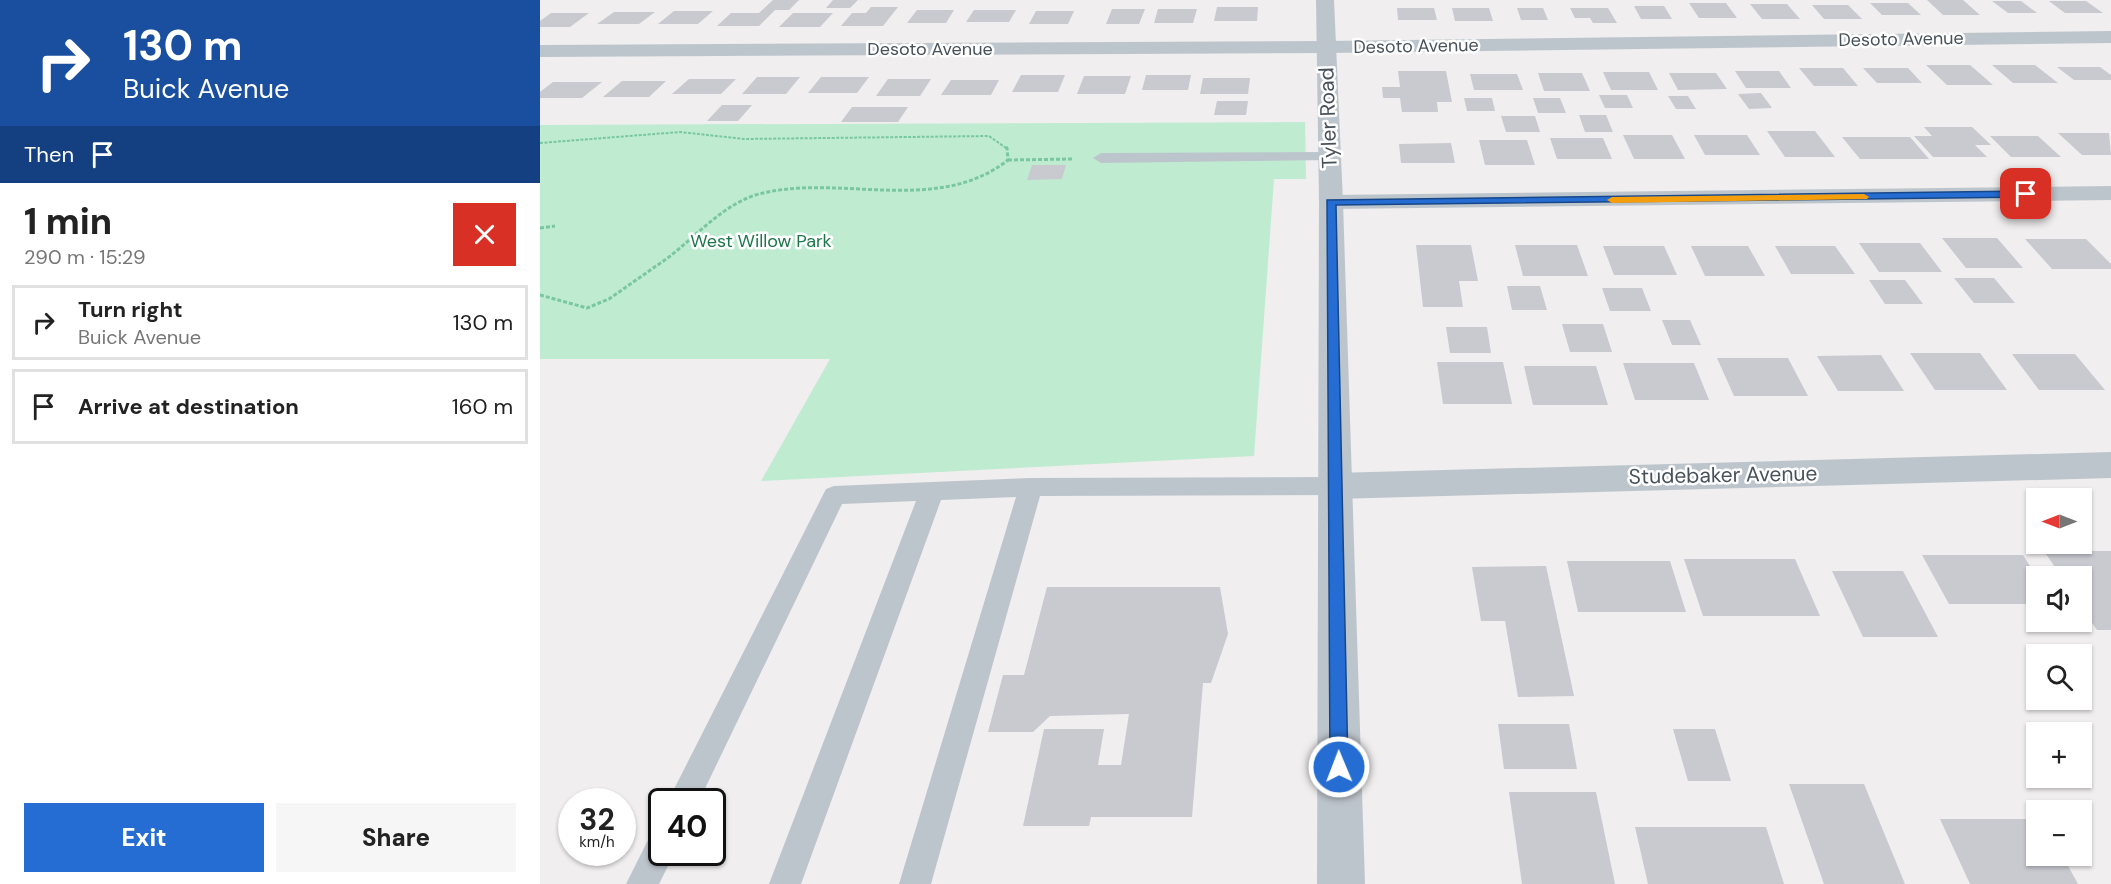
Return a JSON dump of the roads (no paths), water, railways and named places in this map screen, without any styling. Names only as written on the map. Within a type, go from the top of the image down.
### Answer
[{"type":"street","name":"Tyler Road","points":[[1325,0],[1331,202],[1341,884]]},
{"type":"street","name":"Desoto Avenue","points":[[540,51],[1326,47],[2111,37]]},
{"type":"street","points":[[1331,202],[2111,193]]},
{"type":"street","name":"Studebaker Avenue","points":[[1335,486],[2111,465]]},
{"type":"lane","points":[[1101,158],[1329,157]]},
{"type":"lane","points":[[689,788],[834,495],[1031,487],[1335,486]]},
{"type":"lane","points":[[915,884],[1031,487]]},
{"type":"lane","points":[[785,884],[932,491]]},
{"type":"lane","points":[[642,884],[651,866]]},
{"type":"park label","name":"West Willow Park","points":[[761,241]]}]
